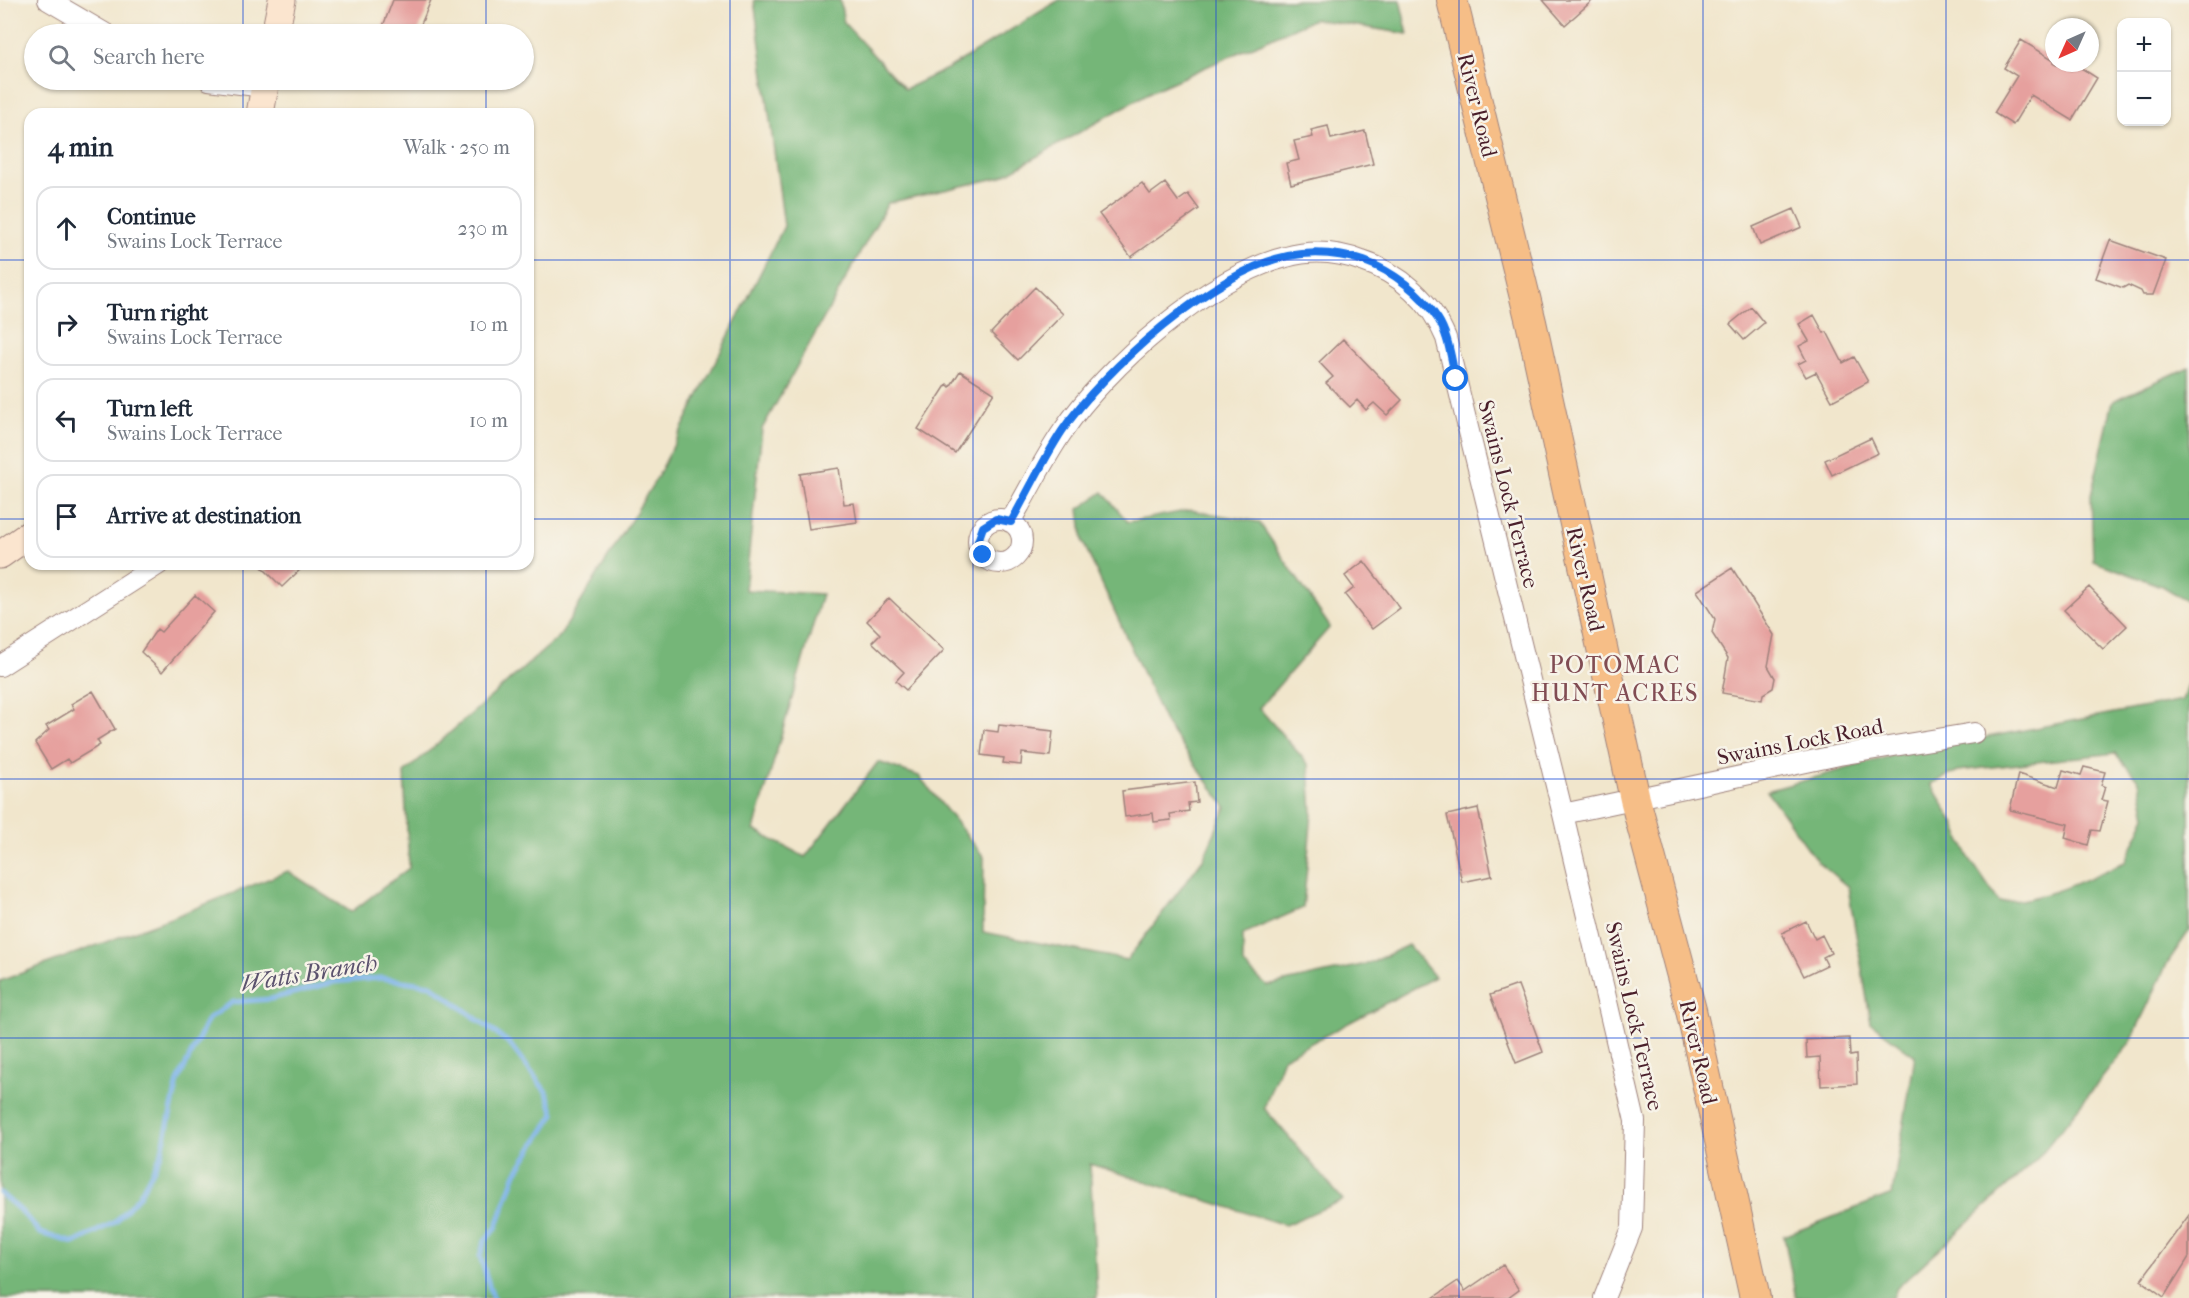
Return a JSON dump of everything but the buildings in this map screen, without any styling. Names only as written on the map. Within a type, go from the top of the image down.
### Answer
[{"type":"main road","points":[[277,24],[282,0]]},
{"type":"main road","name":"River Road","points":[[1452,0],[1531,322],[1635,799],[1691,1010],[1755,1298]]},
{"type":"main road","points":[[261,108],[264,90]]},
{"type":"main road","points":[[0,555],[24,538]]},
{"type":"street","points":[[48,0],[89,24]]},
{"type":"street","name":"Swains Lock Terrace","points":[[1011,522],[1063,430],[1100,386],[1160,328],[1209,293],[1256,267],[1287,256],[1320,253],[1347,255],[1382,267],[1426,304],[1438,320],[1446,338],[1563,813],[1635,1121],[1632,1228],[1604,1298]]},
{"type":"street","points":[[0,666],[150,570]]},
{"type":"street","name":"Swains Lock Road","points":[[1635,799],[1839,755],[1974,733]]},
{"type":"street","points":[[1563,813],[1635,799]]},
{"type":"green space","points":[[754,0],[840,0],[844,23],[905,89],[949,68],[1059,0],[1400,0],[1408,34],[1314,19],[1152,91],[1001,177],[888,203],[762,429],[745,590],[822,594],[754,830],[805,857],[878,762],[919,776],[984,857],[983,932],[1127,960],[1203,859],[1226,807],[1166,724],[1083,542],[1079,509],[1103,492],[1128,522],[1191,510],[1259,522],[1330,627],[1259,708],[1309,765],[1312,813],[1303,908],[1243,934],[1243,964],[1267,986],[1371,963],[1408,945],[1435,977],[1283,1058],[1264,1108],[1343,1200],[1285,1225],[1090,1164],[1097,1298],[0,1298],[0,981],[176,916],[288,871],[351,912],[409,868],[404,773],[560,636],[658,476],[784,226]]},
{"type":"green space","points":[[2189,367],[2189,602],[2164,587],[2093,561],[2091,495],[2113,401]]},
{"type":"green space","points":[[2189,680],[2189,931],[2168,962],[2130,1043],[2037,1159],[1897,1288],[1893,1298],[1796,1298],[1784,1236],[1892,1194],[1915,1056],[1871,1023],[1848,887],[1817,861],[1767,791],[1898,754],[2182,700]],"holes":[[[2115,753],[2139,781],[2146,816],[2125,862],[2048,894],[1999,902],[1968,856],[1954,822],[1931,784],[1958,771]]]},
{"type":"waterway","name":"Watts Branch","points":[[0,1193],[21,1211],[40,1233],[74,1243],[115,1222],[139,1196],[161,1155],[178,1081],[208,1019],[233,1002],[271,999],[334,982],[381,978],[431,985],[509,1043],[547,1093],[554,1114],[516,1173],[496,1228],[485,1240],[480,1256],[493,1298]]},
{"type":"district","name":"POTOMAC HUNT ACRES","points":[[1615,679]]},
{"type":"route","points":[[983,555],[978,541],[983,527],[996,519],[1011,522],[1063,430],[1100,386],[1160,328],[1209,293],[1256,267],[1287,256],[1320,253],[1347,255],[1382,267],[1407,285],[1438,320],[1446,338],[1456,379]]}]
